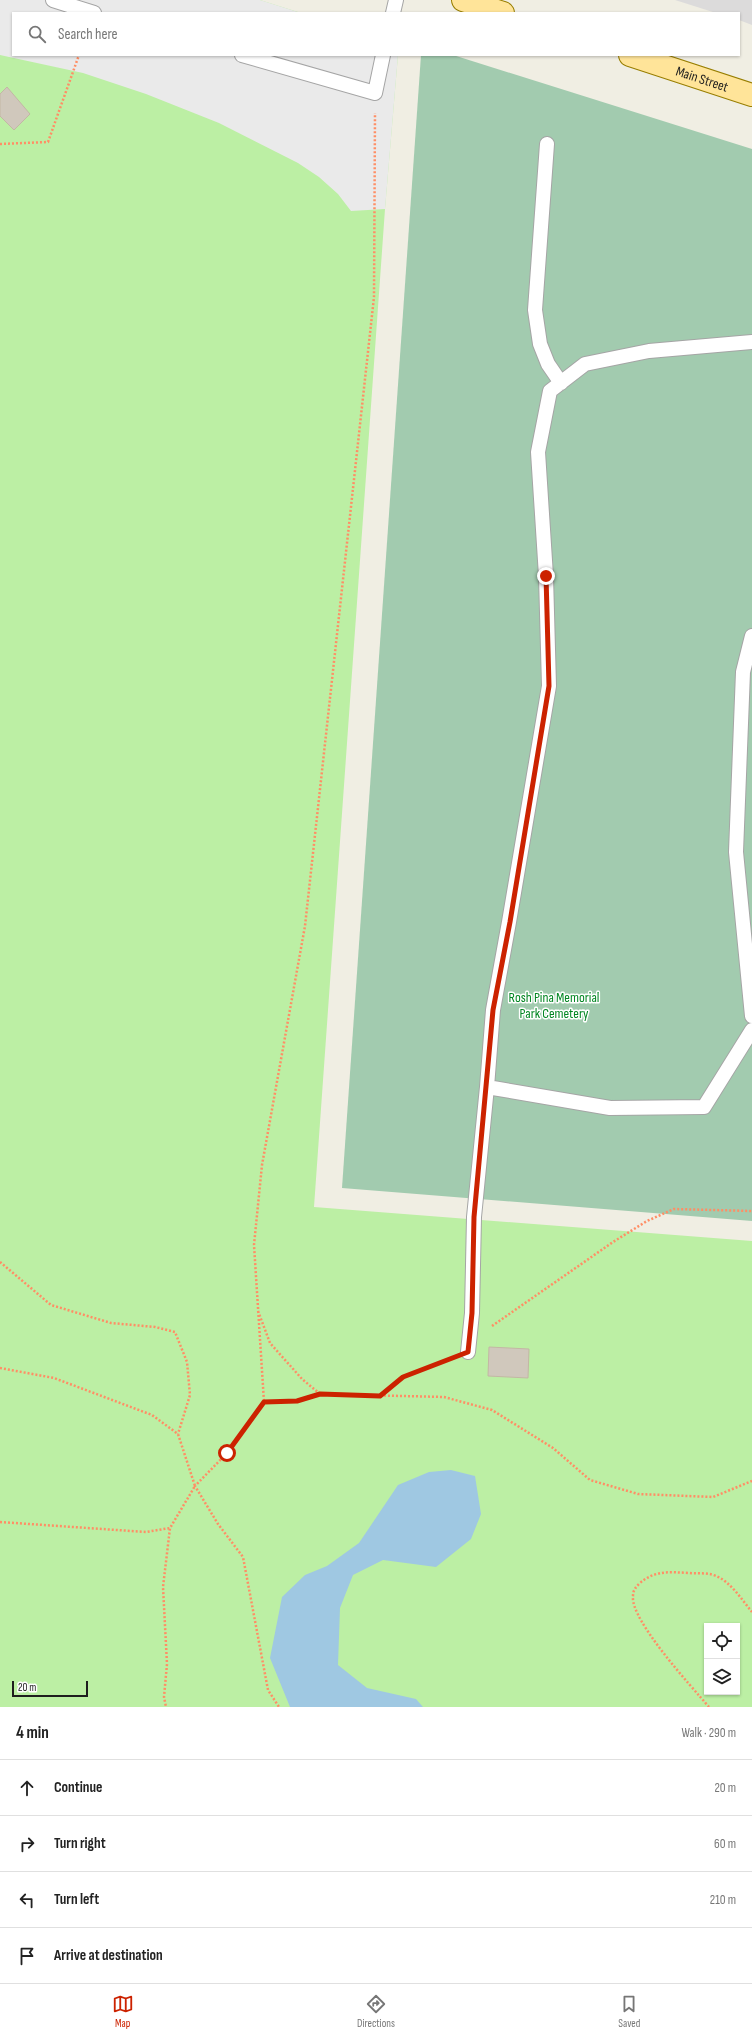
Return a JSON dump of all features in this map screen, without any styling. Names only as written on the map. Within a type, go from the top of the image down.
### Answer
[{"type":"main road","points":[[463,0],[500,12]]},
{"type":"main road","name":"Main Street","points":[[633,56],[752,95]]},
{"type":"lane","points":[[53,0],[91,12]]},
{"type":"lane","points":[[393,12],[396,0]]},
{"type":"lane","points":[[246,56],[376,93],[383,56]]},
{"type":"lane","points":[[547,144],[535,310],[540,344],[548,364],[561,382]]},
{"type":"lane","points":[[468,1352],[472,1313],[474,1217],[493,1010],[510,922],[549,686],[546,576],[538,452],[550,391],[585,364],[592,362],[649,351],[752,342]]},
{"type":"lane","points":[[752,636],[743,672],[736,852],[752,1016]]},
{"type":"lane","points":[[487,1087],[610,1108],[704,1107],[752,1030]]},
{"type":"path","points":[[0,144],[48,142],[79,56]]},
{"type":"path","points":[[166,1707],[164,1696],[167,1664],[163,1587],[170,1528],[195,1486],[227,1453],[264,1402],[254,1245],[262,1165],[305,926],[374,298],[376,93]]},
{"type":"path","points":[[380,1396],[403,1377],[468,1352],[484,1332],[613,1242],[647,1221],[674,1209],[752,1211]]},
{"type":"path","points":[[0,1262],[51,1305],[111,1322],[155,1327],[175,1332],[187,1362],[190,1395],[178,1434],[195,1486],[218,1524],[243,1558],[268,1690],[279,1707]]},
{"type":"path","points":[[258,1311],[270,1343],[302,1379],[320,1394]]},
{"type":"path","points":[[0,1368],[54,1378],[152,1415],[178,1434]]},
{"type":"path","points":[[264,1402],[297,1401],[320,1394],[444,1397],[492,1410],[553,1448],[590,1480],[638,1494],[713,1497],[752,1481]]},
{"type":"path","points":[[0,1522],[146,1532],[170,1528]]},
{"type":"path","points":[[709,1707],[644,1627],[632,1596],[635,1588],[656,1573],[674,1571],[702,1573],[716,1576],[728,1584],[752,1612]]},
{"type":"shaded area","points":[[0,0],[260,0],[298,12],[12,12],[12,56],[398,56],[385,209],[351,211],[338,194],[319,177],[298,163],[219,123],[146,94],[83,73],[0,55]]},
{"type":"shaded area","points":[[675,0],[752,0],[752,25],[740,20],[740,12],[713,12]]},
{"type":"green space","points":[[0,0],[260,0],[298,12],[12,12],[12,56],[398,56],[385,209],[314,1207],[752,1241],[752,1707],[0,1707]]},
{"type":"green space","name":"Rosh Pina Memorial Park Cemetery","points":[[421,56],[456,56],[752,149],[752,1221],[342,1188]]},
{"type":"water","points":[[451,1470],[475,1476],[481,1514],[471,1539],[436,1567],[383,1560],[353,1575],[340,1608],[338,1665],[367,1688],[416,1699],[423,1707],[290,1707],[270,1658],[282,1597],[305,1575],[327,1566],[359,1543],[398,1485],[429,1472]]},
{"type":"building","points":[[7,87],[30,114],[14,130],[0,116],[0,94]]},
{"type":"building","points":[[489,1347],[529,1349],[528,1378],[488,1376]]},
{"type":"route","points":[[227,1453],[264,1402],[297,1401],[320,1394],[380,1396],[403,1377],[468,1352],[472,1313],[474,1217],[493,1010],[510,922],[549,686],[546,576]]}]
